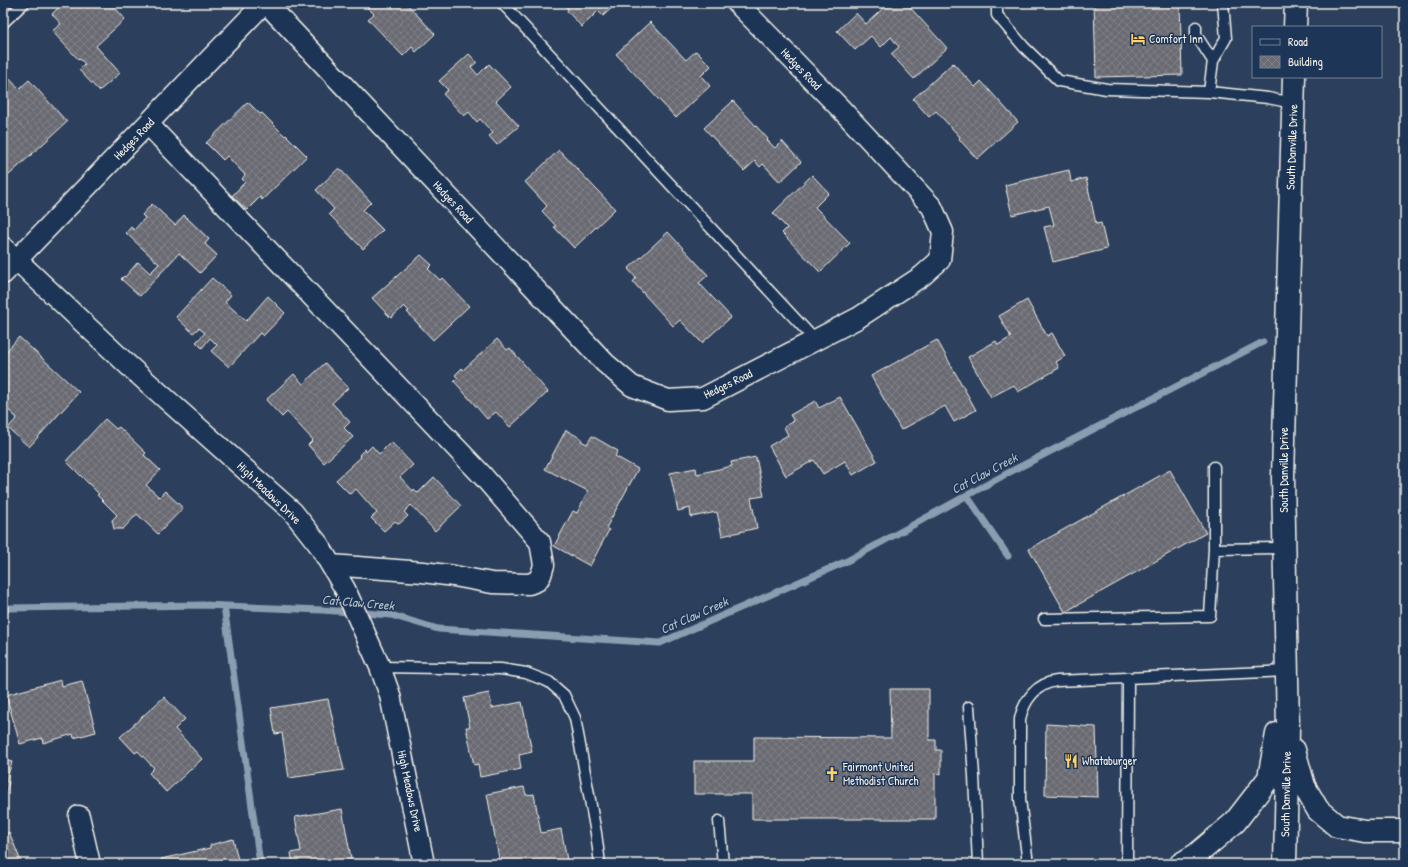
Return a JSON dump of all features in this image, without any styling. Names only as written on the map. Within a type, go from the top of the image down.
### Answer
[{"type":"main road","points":[[1295,26],[1296,3]]},
{"type":"main road","name":"South Danville Drive","points":[[1285,864],[1288,728],[1283,477],[1294,78]]},
{"type":"main road","points":[[1182,864],[1196,855],[1234,822],[1269,778],[1287,675]]},
{"type":"main road","points":[[1288,728],[1304,786],[1318,810],[1337,826],[1365,831],[1405,831]]},
{"type":"street","name":"Hedges Road","points":[[7,260],[148,124],[265,3],[604,363],[632,386],[668,400],[703,398],[858,318],[922,276],[940,260],[943,232],[932,207],[841,109],[737,3]]},
{"type":"street","points":[[148,124],[482,475],[540,542],[544,565],[541,575],[537,581],[529,584],[492,583],[423,572],[331,565]]},
{"type":"street","name":"High Meadows Drive","points":[[7,260],[293,512],[319,545],[345,589],[380,666],[390,695],[424,864]]},
{"type":"street","points":[[79,816],[90,864]]},
{"type":"lane","points":[[3,23],[24,3]]},
{"type":"lane","points":[[502,3],[815,340]]},
{"type":"lane","points":[[997,3],[997,15],[1024,47],[1059,81],[1107,89],[1209,92],[1268,98],[1293,103]]},
{"type":"lane","points":[[1209,92],[1212,61],[1226,38],[1223,3]]},
{"type":"lane","points":[[1196,27],[1196,34],[1212,61]]},
{"type":"lane","points":[[1044,619],[1210,616],[1214,549],[1214,467]]},
{"type":"lane","points":[[1214,549],[1284,548]]},
{"type":"lane","points":[[380,666],[500,669],[526,673],[549,682],[564,695],[575,718],[596,833],[600,864]]},
{"type":"lane","points":[[1028,864],[1020,799],[1020,719],[1022,709],[1031,696],[1043,685],[1050,682],[1128,678],[1287,675]]},
{"type":"lane","points":[[1127,864],[1128,678]]},
{"type":"lane","points":[[970,707],[978,864]]},
{"type":"lane","points":[[719,821],[723,864]]},
{"type":"building","points":[[63,3],[89,3],[92,6],[95,3],[111,3],[125,19],[96,46],[120,73],[99,91],[79,70],[85,64],[80,59],[79,60],[52,31],[61,24],[52,14]]},
{"type":"building","points":[[369,3],[406,3],[435,34],[416,52],[412,47],[403,56],[368,19],[374,14],[366,6]]},
{"type":"building","points":[[563,3],[617,3],[603,16],[598,11],[582,27],[567,11],[568,9]]},
{"type":"building","points":[[889,3],[906,3],[947,48],[914,79],[891,54],[899,47],[891,37],[881,47],[871,36],[855,50],[837,31],[856,13],[866,24]]},
{"type":"building","name":"Comfort Inn","points":[[1094,3],[1180,3],[1182,75],[1096,77]]},
{"type":"building","points":[[650,22],[686,60],[696,51],[711,66],[701,76],[710,86],[676,118],[616,54]]},
{"type":"building","points":[[469,54],[477,62],[471,67],[478,75],[489,64],[511,87],[496,101],[519,126],[497,145],[489,136],[493,133],[480,119],[477,122],[469,112],[464,116],[443,94],[448,90],[439,81]]},
{"type":"building","points":[[953,63],[975,87],[981,81],[1018,122],[977,159],[959,139],[960,137],[936,111],[929,117],[913,99]]},
{"type":"building","points":[[7,76],[19,89],[29,80],[67,122],[9,175],[3,168],[3,79]]},
{"type":"building","points":[[733,101],[775,148],[782,141],[801,162],[780,182],[763,164],[760,167],[755,161],[744,171],[704,128]]},
{"type":"building","points":[[248,102],[260,114],[262,113],[307,156],[262,200],[260,197],[247,210],[232,196],[245,182],[242,179],[245,175],[227,156],[223,160],[206,143]]},
{"type":"building","points":[[559,150],[615,209],[574,248],[554,227],[556,226],[542,211],[547,206],[525,182]]},
{"type":"building","points":[[339,168],[371,202],[363,210],[383,230],[363,249],[329,214],[334,209],[316,190]]},
{"type":"building","points":[[1069,170],[1071,182],[1086,178],[1096,224],[1101,223],[1107,249],[1053,262],[1044,227],[1054,225],[1049,206],[1012,215],[1005,185]]},
{"type":"building","points":[[812,175],[829,193],[815,207],[850,243],[820,272],[782,233],[787,228],[773,213]]},
{"type":"building","points":[[152,204],[175,225],[184,215],[209,239],[205,244],[217,255],[200,273],[179,253],[140,296],[121,279],[124,276],[125,277],[138,262],[150,273],[159,264],[126,233],[131,227],[134,230],[145,218],[142,215]]},
{"type":"building","points":[[668,232],[708,275],[699,283],[731,317],[702,343],[680,320],[673,326],[633,282],[636,278],[628,269]]},
{"type":"building","points":[[421,255],[432,265],[428,269],[440,280],[442,278],[469,306],[433,340],[407,312],[409,311],[404,306],[391,318],[372,298]]},
{"type":"building","points":[[212,278],[231,295],[225,302],[246,321],[268,296],[285,313],[263,336],[260,333],[229,367],[211,351],[217,345],[210,338],[202,348],[196,342],[205,333],[199,328],[193,333],[176,317]]},
{"type":"building","points":[[1027,300],[1047,336],[1052,333],[1065,356],[1056,362],[1059,368],[1018,392],[1014,385],[991,397],[968,357],[996,341],[998,345],[1011,337],[999,316]]},
{"type":"building","points":[[19,337],[79,392],[29,447],[8,428],[17,418],[3,405],[3,395],[5,393],[3,391],[3,355]]},
{"type":"building","points":[[497,339],[507,350],[510,348],[548,392],[510,427],[496,412],[487,419],[454,381],[458,378],[455,375],[462,368],[463,370]]},
{"type":"building","points":[[937,340],[976,410],[954,422],[945,406],[901,430],[871,376]]},
{"type":"building","points":[[325,363],[348,388],[332,403],[350,422],[344,428],[353,437],[324,463],[308,445],[313,440],[287,412],[282,417],[266,400],[294,374],[303,384]]},
{"type":"building","points":[[840,397],[877,461],[853,475],[845,461],[823,474],[814,460],[786,476],[769,446],[788,435],[784,427],[794,421],[790,415],[815,401],[819,408]]},
{"type":"building","points":[[105,419],[116,429],[119,427],[146,453],[144,455],[160,470],[146,485],[159,497],[165,491],[183,508],[158,534],[137,514],[123,529],[114,529],[112,520],[117,515],[97,495],[99,494],[66,461]]},
{"type":"building","points":[[566,430],[582,439],[581,441],[587,444],[592,436],[618,451],[615,456],[638,469],[606,528],[609,530],[590,566],[554,546],[573,511],[577,513],[588,491],[545,469]]},
{"type":"building","points":[[391,442],[413,465],[400,477],[413,491],[414,489],[418,493],[434,477],[461,506],[435,531],[411,505],[404,512],[408,516],[399,524],[395,521],[384,531],[371,518],[377,513],[356,489],[350,494],[336,480],[361,457],[359,455],[365,449],[366,452],[372,446],[379,454]]},
{"type":"building","points":[[756,457],[764,496],[751,498],[757,528],[722,536],[717,512],[691,517],[690,508],[678,511],[670,473],[696,468],[697,474],[732,466],[731,462]]},
{"type":"building","points":[[1170,470],[1206,533],[1065,612],[1029,549]]},
{"type":"building","points":[[61,680],[62,686],[82,681],[96,732],[74,738],[73,734],[43,743],[42,738],[20,744],[6,695]]},
{"type":"building","points":[[890,689],[929,689],[929,740],[936,740],[936,750],[941,750],[941,774],[935,773],[935,819],[752,819],[752,794],[694,794],[694,761],[754,761],[754,737],[891,738]]},
{"type":"building","points":[[489,693],[492,708],[522,702],[532,752],[519,755],[521,769],[480,777],[478,764],[474,765],[466,727],[470,727],[464,698]]},
{"type":"building","points":[[164,697],[185,719],[175,729],[202,759],[166,792],[149,773],[154,768],[138,751],[135,753],[120,737]]},
{"type":"building","points":[[328,699],[344,770],[289,778],[282,733],[275,734],[271,708]]},
{"type":"building","name":"Whataburger","points":[[1046,724],[1096,727],[1098,797],[1045,795]]},
{"type":"building","points":[[3,759],[12,762],[6,781],[9,782],[3,803]]},
{"type":"building","points":[[524,787],[526,795],[534,794],[541,833],[561,829],[567,860],[544,864],[500,864],[487,794]]},
{"type":"building","points":[[342,809],[352,864],[293,864],[291,853],[301,851],[295,817]]},
{"type":"building","points":[[9,832],[22,864],[3,864],[3,841],[6,839],[4,835]]},
{"type":"building","points":[[233,839],[239,864],[162,864],[161,859],[210,848],[210,845]]},
{"type":"waterway","name":"Cat Claw Creek","points":[[3,611],[9,608],[204,605],[322,610],[391,615],[438,629],[660,643],[847,561],[1008,473],[1263,342]]},
{"type":"waterway","points":[[967,496],[1008,556]]},
{"type":"waterway","points":[[224,606],[260,864]]},
{"type":"place","name":"Comfort Inn","points":[[1138,39]]},
{"type":"place","name":"Whataburger","points":[[1071,761]]},
{"type":"place","name":"Fairmont United Methodist Church","points":[[832,774]]}]
